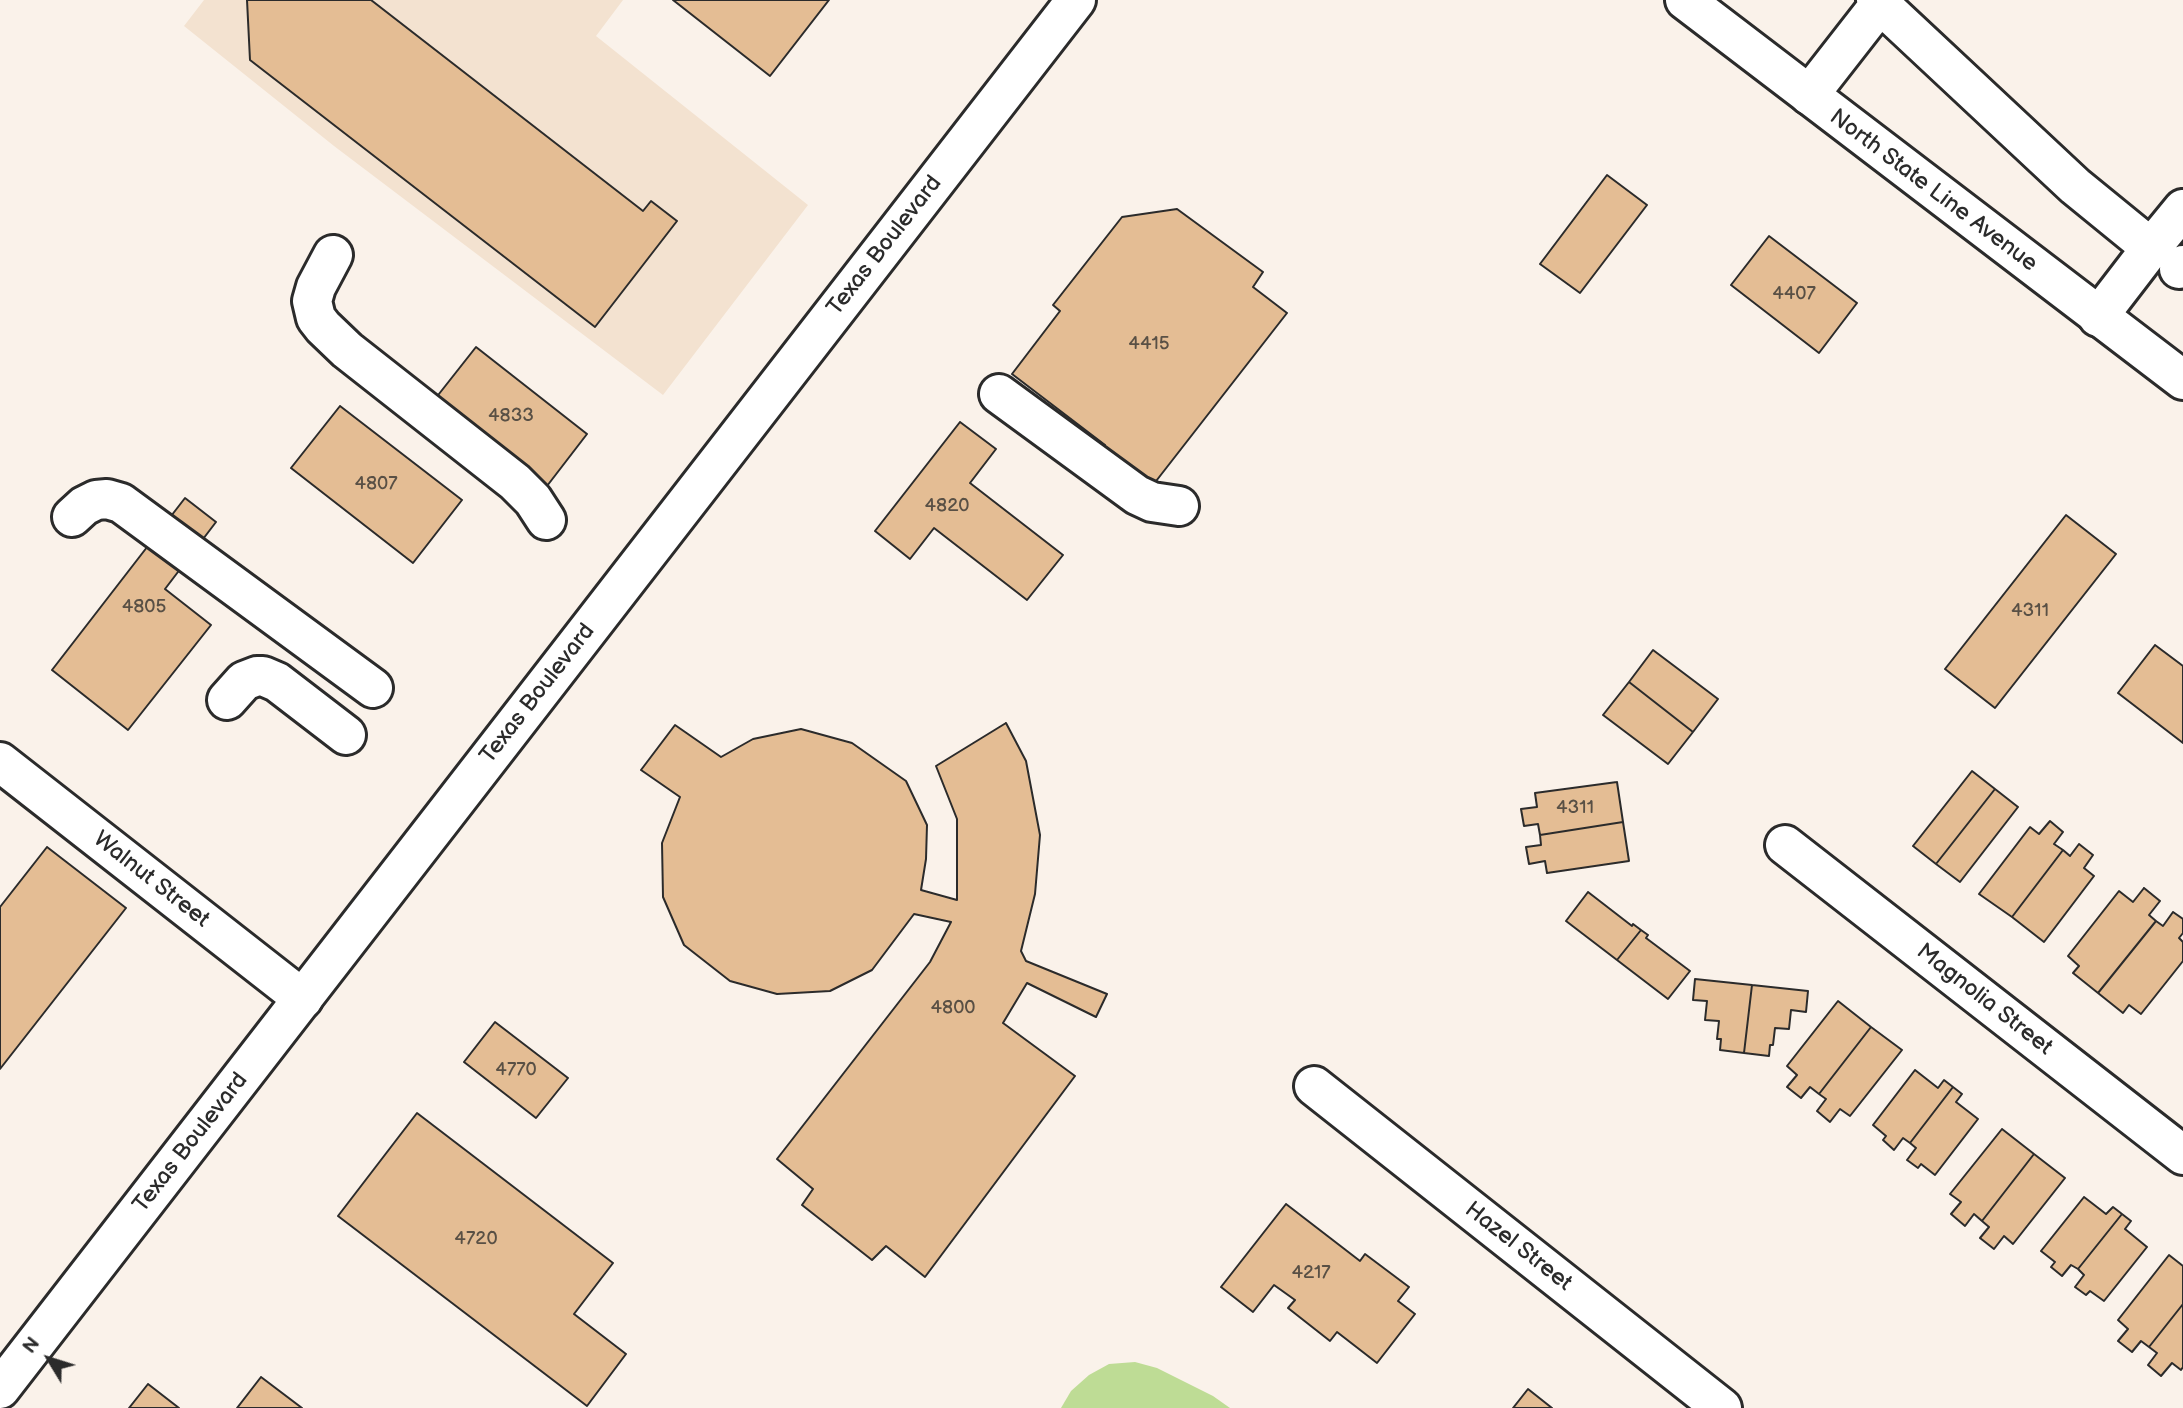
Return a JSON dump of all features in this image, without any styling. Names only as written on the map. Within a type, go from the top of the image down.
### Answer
[{"type":"main road","name":"Texas Boulevard","points":[[0,1389],[1059,16],[1076,0]]},
{"type":"main road","points":[[1059,16],[1091,0]]},
{"type":"main road","name":"North State Line Avenue","points":[[1685,0],[2183,380]]},
{"type":"main road","points":[[1809,95],[1878,2],[2075,186],[2171,261]]},
{"type":"main road","points":[[2098,317],[2171,261],[2183,209]]},
{"type":"main road","points":[[333,255],[316,287],[312,301],[316,318],[323,327],[347,351],[515,482],[533,500],[546,520]]},
{"type":"main road","points":[[999,394],[1137,495],[1152,502],[1179,506]]},
{"type":"main road","points":[[72,517],[96,500],[107,499],[121,503],[373,688]]},
{"type":"main road","points":[[227,700],[244,681],[263,676],[277,682],[346,735]]},
{"type":"main road","name":"Walnut Street","points":[[0,762],[303,999]]},
{"type":"main road","name":"Magnolia Street","points":[[1785,845],[2183,1155]]},
{"type":"main road","name":"Hazel Street","points":[[1314,1086],[1722,1408]]},
{"type":"shaded area","points":[[204,0],[623,0],[596,36],[808,205],[663,395],[334,146],[184,26]]},
{"type":"green space","points":[[1135,1362],[1157,1368],[1213,1396],[1230,1408],[1061,1408],[1071,1391],[1089,1375],[1109,1364]]},
{"type":"building","points":[[247,0],[371,0],[643,211],[651,201],[677,221],[595,327],[250,60]]},
{"type":"building","points":[[673,0],[829,0],[770,76]]},
{"type":"building","points":[[1607,175],[1647,205],[1580,293],[1540,264]]},
{"type":"building","points":[[1177,209],[1263,272],[1253,287],[1287,313],[1153,485],[1086,470],[1105,445],[1012,374],[1060,311],[1053,305],[1122,217]]},
{"type":"building","points":[[1769,236],[1857,303],[1819,353],[1731,285]]},
{"type":"building","points":[[476,347],[587,434],[547,486],[435,399]]},
{"type":"building","points":[[340,406],[462,500],[413,563],[291,468]]},
{"type":"building","points":[[960,422],[996,449],[970,483],[1063,555],[1027,600],[934,528],[910,559],[875,531]]},
{"type":"building","points":[[185,498],[216,522],[165,589],[211,625],[128,730],[52,670]]},
{"type":"building","points":[[2066,515],[2116,554],[1995,708],[1945,669]]},
{"type":"building","points":[[2155,645],[2183,666],[2183,743],[2118,693]]},
{"type":"building","points":[[1653,650],[1718,699],[1693,732],[1629,682]]},
{"type":"building","points":[[1629,682],[1693,732],[1668,764],[1603,715]]},
{"type":"building","points":[[1006,723],[1026,761],[1040,835],[1035,894],[1021,951],[1026,961],[1107,994],[1096,1017],[1027,983],[1003,1023],[1075,1076],[925,1277],[886,1246],[872,1260],[802,1205],[813,1189],[777,1159],[930,962],[951,922],[914,914],[872,970],[830,991],[777,994],[730,981],[684,945],[663,897],[662,843],[680,797],[641,770],[675,725],[721,757],[753,739],[801,729],[852,743],[906,781],[927,825],[926,859],[921,890],[957,900],[957,819],[936,766]]},
{"type":"building","points":[[1972,771],[1995,789],[1936,864],[1913,846]]},
{"type":"building","points":[[1617,782],[1623,822],[1540,835],[1538,824],[1524,826],[1521,809],[1537,807],[1535,793]]},
{"type":"building","points":[[1995,789],[2018,807],[1960,882],[1936,864]]},
{"type":"building","points":[[2050,821],[2063,832],[2054,844],[2063,850],[2012,917],[1979,894],[2030,827],[2039,834]]},
{"type":"building","points":[[1623,822],[1629,861],[1547,873],[1545,861],[1529,864],[1526,847],[1541,845],[1540,835]]},
{"type":"building","points":[[2079,844],[2093,855],[2084,868],[2094,876],[2044,942],[2012,917],[2063,850],[2070,856]]},
{"type":"building","points":[[47,847],[126,908],[0,1069],[0,907]]},
{"type":"building","points":[[2144,888],[2160,901],[2149,915],[2156,921],[2098,993],[2073,973],[2079,966],[2068,956],[2119,891],[2133,902]]},
{"type":"building","points":[[1588,892],[1641,930],[1617,960],[1566,921]]},
{"type":"building","points":[[2173,912],[2183,919],[2183,933],[2179,938],[2183,942],[2183,961],[2141,1014],[2129,1005],[2123,1013],[2098,993],[2156,921],[2163,926]]},
{"type":"building","points":[[1641,930],[1648,935],[1646,938],[1690,971],[1668,999],[1617,960]]},
{"type":"building","points":[[1695,979],[1752,985],[1744,1053],[1720,1050],[1721,1039],[1717,1039],[1719,1021],[1705,1020],[1707,1001],[1693,1000]]},
{"type":"building","points":[[1752,985],[1808,991],[1806,1012],[1791,1010],[1789,1029],[1775,1028],[1769,1056],[1744,1053]]},
{"type":"building","points":[[1838,1001],[1871,1027],[1819,1094],[1810,1087],[1801,1098],[1787,1087],[1797,1075],[1787,1066]]},
{"type":"building","points":[[495,1022],[568,1078],[536,1118],[464,1062]]},
{"type":"building","points":[[1871,1027],[1902,1050],[1850,1116],[1840,1109],[1830,1122],[1817,1111],[1826,1099],[1819,1094]]},
{"type":"building","points":[[1915,1070],[1938,1088],[1944,1080],[1953,1087],[1910,1143],[1903,1138],[1894,1150],[1883,1140],[1886,1136],[1873,1125]]},
{"type":"building","points":[[1953,1087],[1962,1094],[1956,1102],[1978,1119],[1935,1175],[1921,1164],[1918,1168],[1907,1160],[1916,1148],[1910,1143]]},
{"type":"building","points":[[417,1113],[613,1263],[574,1314],[626,1354],[587,1406],[338,1216]]},
{"type":"building","points":[[2002,1129],[2034,1154],[1982,1221],[1974,1214],[1965,1226],[1951,1214],[1961,1202],[1950,1194]]},
{"type":"building","points":[[2034,1154],[2065,1178],[2013,1244],[2004,1236],[1994,1249],[1980,1238],[1989,1227],[1982,1221]]},
{"type":"building","points":[[2084,1197],[2106,1214],[2113,1207],[2122,1214],[2078,1269],[2071,1265],[2062,1276],[2051,1267],[2055,1262],[2041,1251]]},
{"type":"building","points":[[1286,1204],[1360,1261],[1365,1254],[1409,1287],[1398,1301],[1415,1314],[1377,1363],[1337,1332],[1330,1341],[1288,1308],[1295,1300],[1274,1285],[1253,1312],[1221,1287]]},
{"type":"building","points":[[2122,1214],[2131,1221],[2125,1229],[2147,1247],[2104,1301],[2090,1291],[2086,1295],[2075,1287],[2084,1275],[2078,1269]]},
{"type":"building","points":[[2169,1255],[2183,1266],[2183,1304],[2149,1347],[2141,1341],[2132,1352],[2118,1341],[2128,1329],[2118,1320]]},
{"type":"building","points":[[2183,1304],[2183,1367],[2181,1370],[2172,1363],[2161,1376],[2148,1365],[2157,1353],[2149,1347]]},
{"type":"building","points":[[261,1377],[302,1408],[237,1408]]},
{"type":"building","points":[[148,1384],[179,1408],[129,1408]]},
{"type":"building","points":[[1528,1389],[1552,1408],[1513,1408]]}]
